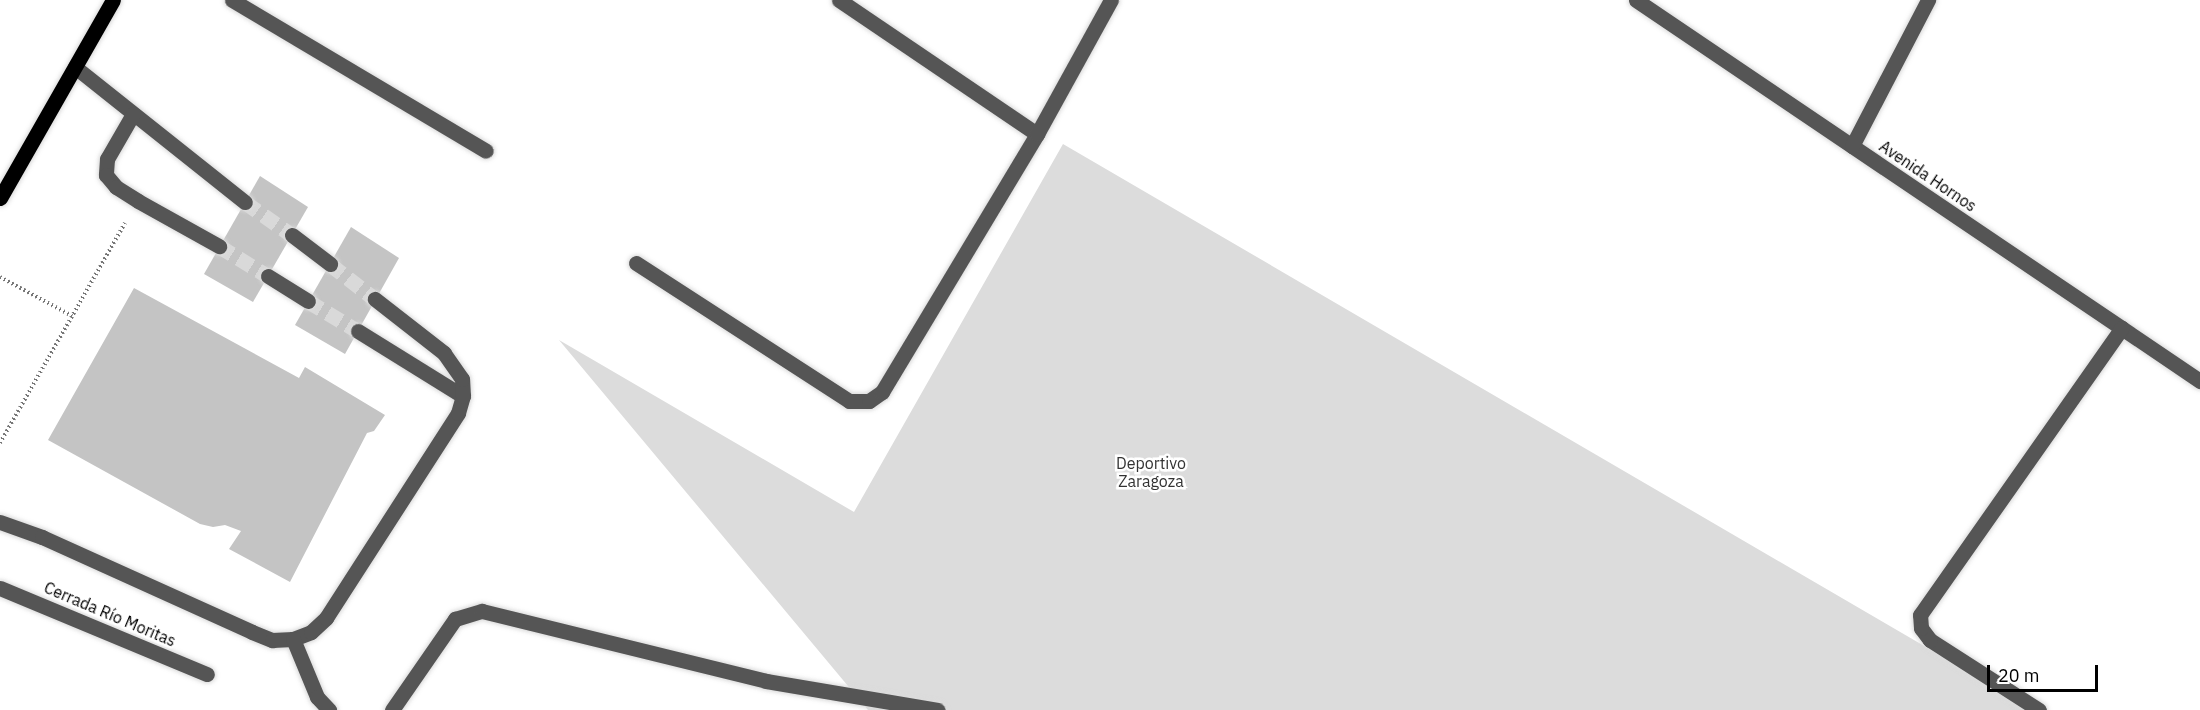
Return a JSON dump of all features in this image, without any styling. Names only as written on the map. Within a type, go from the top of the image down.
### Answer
[{"type":"main road","points":[[0,198],[113,0]]},
{"type":"street","points":[[232,0],[486,151]]},
{"type":"street","points":[[839,0],[1036,134]]},
{"type":"street","points":[[636,263],[849,401],[869,401],[882,392],[1036,134],[1111,0]]},
{"type":"street","name":"Avenida Hornos","points":[[1636,0],[2200,381]]},
{"type":"street","points":[[1852,146],[1928,0]]},
{"type":"street","points":[[75,67],[245,202]]},
{"type":"street","points":[[134,114],[107,159],[106,175],[116,187],[138,201],[219,246]]},
{"type":"street","points":[[292,235],[330,264]]},
{"type":"street","points":[[268,276],[308,301]]},
{"type":"street","points":[[0,522],[42,537],[252,633],[272,640],[293,639],[310,632],[326,618],[458,414],[463,396],[462,379],[444,352],[375,299]]},
{"type":"street","points":[[2038,710],[1930,640],[1922,628],[1920,615],[2122,328]]},
{"type":"street","points":[[358,331],[463,396]]},
{"type":"street","name":"Cerrada Río Moritas","points":[[0,588],[207,674]]},
{"type":"street","points":[[392,710],[455,619],[482,611],[766,681],[938,710]]},
{"type":"street","points":[[293,639],[317,697],[329,710]]},
{"type":"path","points":[[0,443],[138,201]]},
{"type":"path","points":[[0,277],[72,316]]},
{"type":"green space","name":"Deportivo Zaragoza","points":[[1063,144],[2034,710],[868,710],[559,340],[854,512]]},
{"type":"building","points":[[260,176],[308,207],[253,302],[204,274]]},
{"type":"building","points":[[351,227],[399,258],[345,354],[295,325]]},
{"type":"building","points":[[134,288],[299,378],[305,367],[385,415],[374,431],[367,433],[290,582],[229,549],[241,531],[225,525],[213,527],[200,524],[48,440]]},
{"type":"tunnel","points":[[245,202],[292,235]]},
{"type":"tunnel","points":[[219,246],[268,276]]},
{"type":"tunnel","points":[[330,264],[375,299]]},
{"type":"tunnel","points":[[308,301],[358,331]]}]
